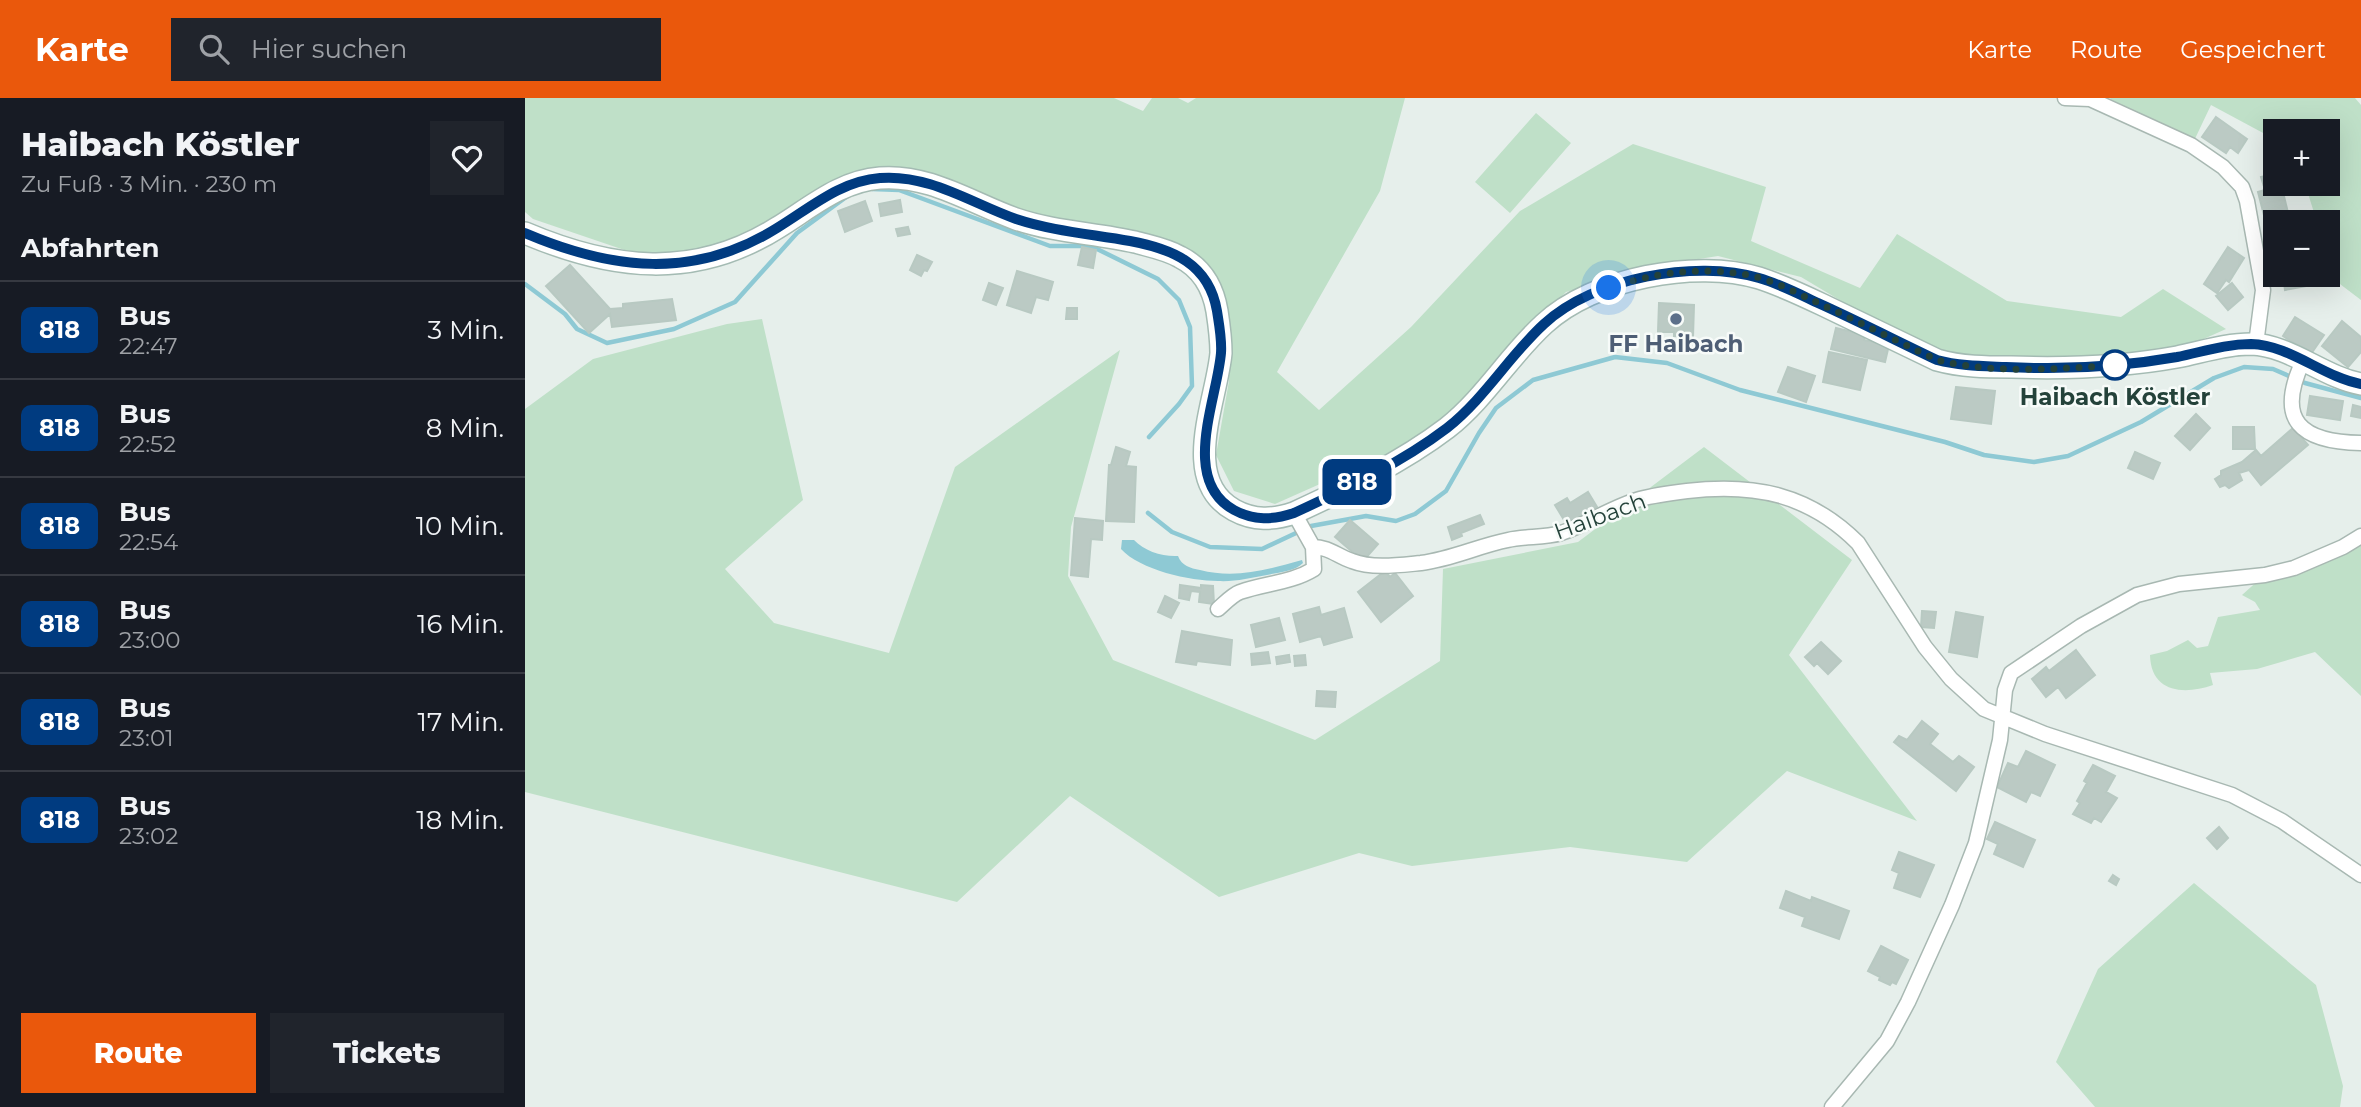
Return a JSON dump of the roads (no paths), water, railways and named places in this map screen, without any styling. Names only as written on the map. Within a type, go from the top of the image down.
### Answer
[{"type":"main road","points":[[525,233],[588,256],[644,265],[674,265],[725,254],[749,244],[838,189],[862,181],[897,178],[935,186],[1015,219],[1048,228],[1132,242],[1180,257],[1199,270],[1215,298],[1221,352],[1204,449],[1204,466],[1211,488],[1231,509],[1245,516],[1276,519],[1304,531],[1447,428],[1486,391],[1537,332],[1560,311],[1609,288],[1658,275],[1713,272],[1758,278],[1819,303],[1937,360],[1957,366],[2089,368],[2177,357],[2239,344],[2256,344],[2298,372],[2331,375],[2361,384]]},
{"type":"street","points":[[2065,98],[2090,98],[2191,145],[2223,167],[2242,187],[2247,201],[2263,290],[2256,344]]},
{"type":"street","points":[[2298,372],[2291,408],[2306,432],[2330,441],[2361,443]]},
{"type":"street","name":"Haibach","points":[[1304,531],[1325,547],[1360,564],[1419,563],[1459,556],[1505,541],[1560,533],[1617,507],[1658,495],[1726,488],[1763,491],[1791,499],[1818,511],[1846,531],[1868,557],[1939,665],[1984,709],[2003,719],[2232,795],[2282,821],[2361,875]]},
{"type":"street","points":[[1218,609],[1241,592],[1282,583],[1314,569],[1304,531]]},
{"type":"street","points":[[1832,1107],[1887,1041],[1952,905],[1976,843],[2003,719],[2005,690],[2011,673],[2116,605],[2157,588],[2265,575],[2294,568],[2343,547],[2361,536]]},
{"type":"water","points":[[1122,540],[1134,540],[1154,552],[1178,556],[1190,567],[1213,573],[1251,572],[1302,560],[1303,563],[1286,571],[1243,580],[1194,579],[1166,573],[1140,563],[1121,549]]},
{"type":"waterway","points":[[872,189],[899,190],[1050,246],[1091,246],[1158,279],[1179,300],[1190,327],[1192,386],[1149,437]]},
{"type":"waterway","points":[[525,284],[565,314],[577,329],[607,343],[674,329],[735,302],[797,233],[849,195]]},
{"type":"waterway","points":[[1148,513],[1172,532],[1210,547],[1262,549],[1311,526],[1366,516],[1396,521],[1415,514],[1446,491],[1496,408],[1533,380],[1615,357],[1667,363],[1740,390],[1945,442],[1984,455],[2034,462],[2068,456],[2141,422],[2214,378],[2244,367],[2273,369],[2305,383],[2361,398]]},
{"type":"place","name":"FF Haibach","points":[[1676,319]]},
{"type":"place","name":"Haibach Köstler","points":[[2115,365]]}]
